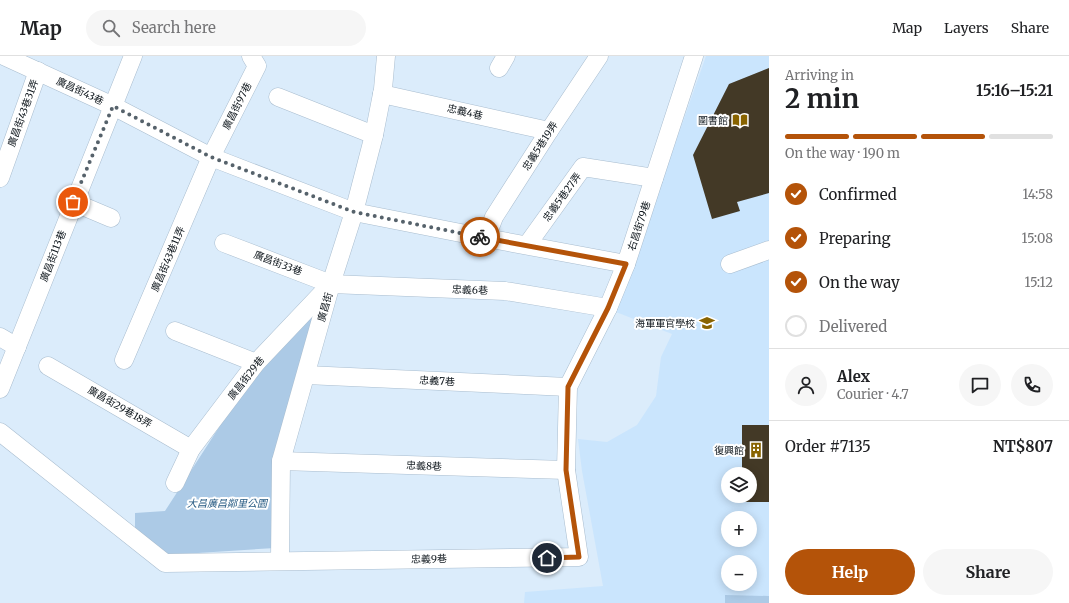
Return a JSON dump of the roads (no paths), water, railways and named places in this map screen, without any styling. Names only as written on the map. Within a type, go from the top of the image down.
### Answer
[{"type":"street","name":"廣昌街43巷","points":[[4,56],[113,106],[211,157],[354,212],[626,264]]},
{"type":"street","name":"廣昌街113巷","points":[[0,389],[132,56]]},
{"type":"street","name":"廣昌街97巷","points":[[211,157],[257,66],[251,56]]},
{"type":"street","name":"忠義5巷19弄","points":[[486,238],[494,217],[599,56]]},
{"type":"street","name":"右昌街79巷","points":[[579,557],[566,470],[568,387],[608,308],[626,264],[694,56]]},
{"type":"street","name":"廣昌街","points":[[280,560],[281,461],[331,284],[354,212],[374,135],[382,94],[382,57]]},
{"type":"street","name":"廣昌街43巷31弄","points":[[0,178],[38,71]]},
{"type":"street","name":"忠義4巷","points":[[382,94],[549,131]]},
{"type":"street","points":[[278,97],[374,135]]},
{"type":"street","name":"廣昌街43巷11弄","points":[[124,360],[211,157]]},
{"type":"street","name":"忠義5巷27弄","points":[[527,245],[584,167],[654,178]]},
{"type":"street","points":[[73,202],[111,218]]},
{"type":"street","name":"廣昌街33巷","points":[[224,242],[331,284]]},
{"type":"street","points":[[730,264],[769,250]]},
{"type":"street","name":"忠義6巷","points":[[331,284],[505,291],[608,308]]},
{"type":"street","name":"廣昌街29巷","points":[[175,484],[191,449],[256,363],[331,284]]},
{"type":"street","points":[[175,331],[256,363]]},
{"type":"street","points":[[0,338],[17,347]]},
{"type":"street","name":"廣昌街29巷18弄","points":[[48,366],[191,449]]},
{"type":"street","name":"忠義7巷","points":[[306,375],[568,387]]},
{"type":"street","name":"忠義9巷","points":[[0,432],[165,563],[280,560],[579,557]]},
{"type":"street","name":"忠義8巷","points":[[281,461],[566,470]]},
{"type":"place","name":"圖書館","points":[[740,120]]},
{"type":"place","name":"海軍軍官學校","points":[[707,323]]},
{"type":"place","name":"復興館","points":[[756,450]]},
{"type":"park label","name":"大昌廣昌鄰里公園","points":[[227,503]]}]
